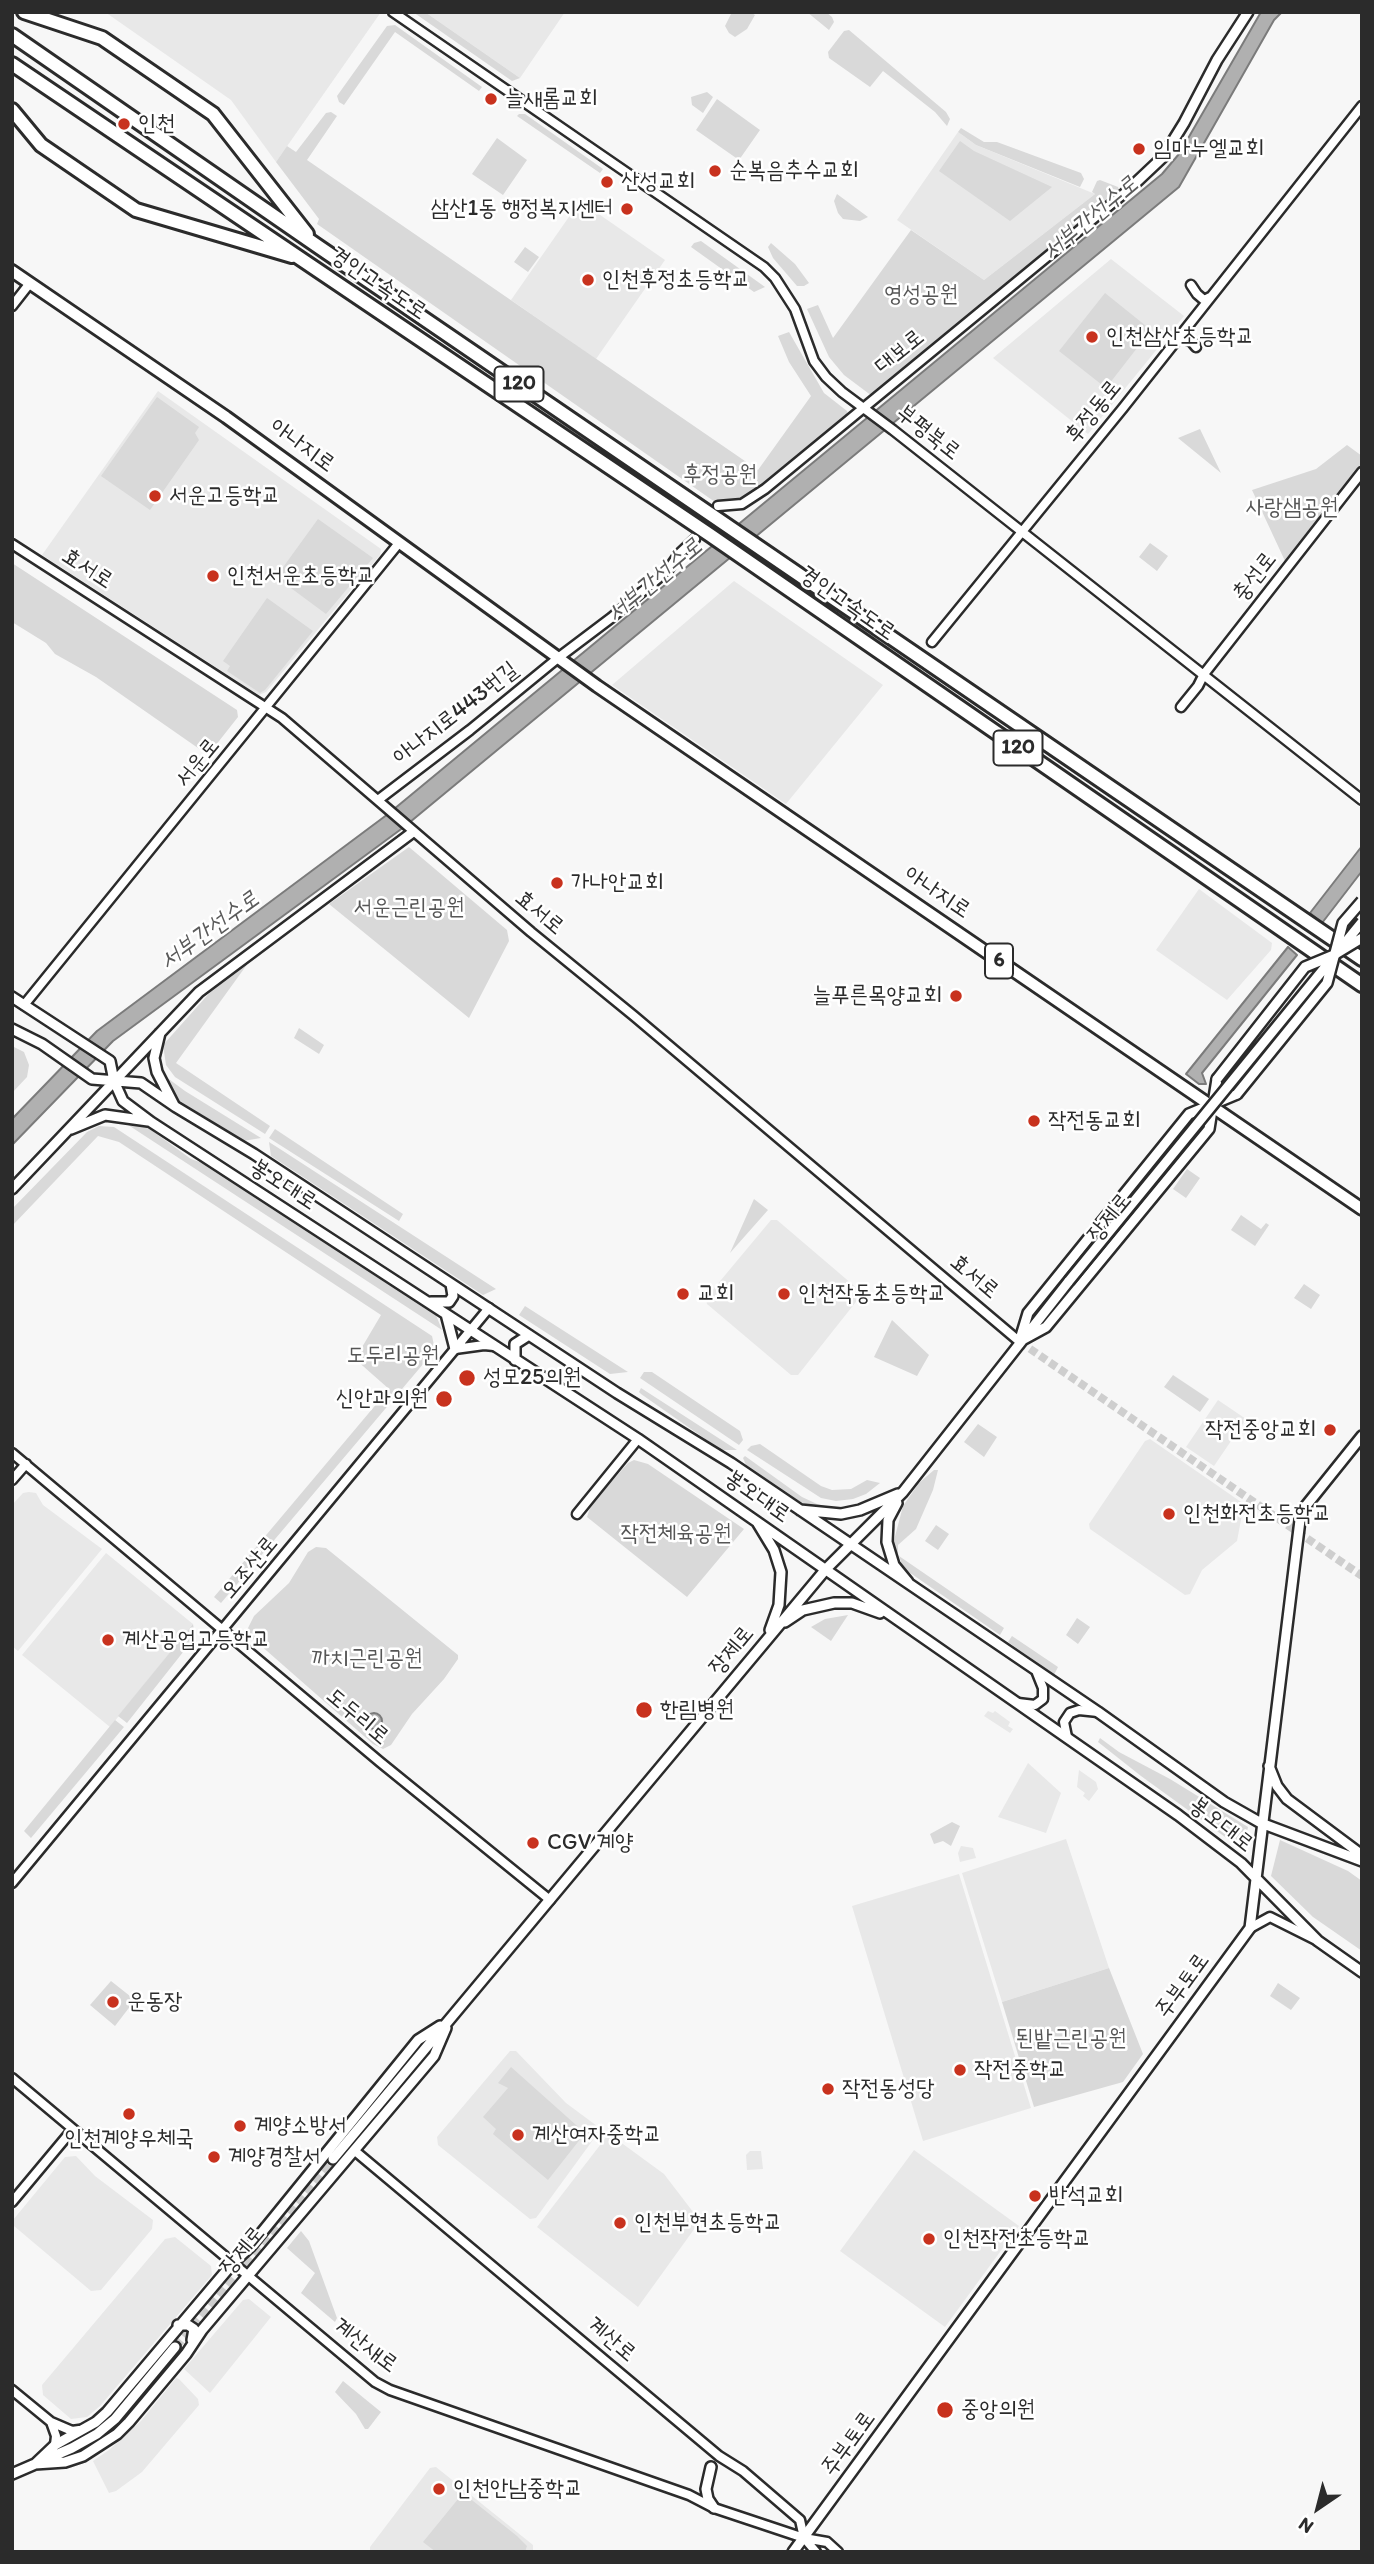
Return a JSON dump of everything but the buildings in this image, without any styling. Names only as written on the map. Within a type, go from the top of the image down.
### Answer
[{"type":"highway","name":"경인고속도로","points":[[24,12],[102,38],[214,114],[316,245]]},
{"type":"highway","name":"경인고속도로","points":[[12,35],[1362,959]]},
{"type":"highway","name":"경인고속도로","points":[[12,64],[710,535],[1362,985]]},
{"type":"highway","name":"경인고속도로","points":[[12,110],[41,145],[136,210],[306,260]]},
{"type":"main road","name":"대보로","points":[[1126,191],[1163,157],[1184,124],[1217,60],[1248,12]]},
{"type":"main road","name":"아나지로","points":[[12,271],[226,417],[560,660],[1362,1209]]},
{"type":"main road","points":[[12,1189],[160,1031],[213,980],[411,830]]},
{"type":"main road","name":"장제로","points":[[1020,1342],[1028,1312],[1189,1114],[1237,1094],[1326,983],[1343,923],[1362,901]]},
{"type":"main road","name":"장제로","points":[[333,2159],[826,1569],[902,1492],[1069,1281],[1362,922]]},
{"type":"main road","name":"장제로","points":[[1020,1342],[1046,1327],[1209,1129],[1217,1079],[1305,967],[1334,955],[1362,938]]},
{"type":"main road","name":"봉오대로","points":[[12,997],[110,1061],[114,1081],[123,1101],[151,1122],[638,1439],[1067,1737],[1241,1863],[1318,1941],[1362,1972]]},
{"type":"main road","name":"봉오대로","points":[[12,1029],[57,1054],[92,1079],[141,1083],[254,1154],[798,1510],[1098,1712],[1192,1781],[1261,1823],[1362,1858]]},
{"type":"main road","points":[[160,1031],[154,1058],[157,1072],[176,1107]]},
{"type":"main road","points":[[66,1131],[105,1115],[151,1122]]},
{"type":"main road","points":[[429,1302],[449,1302],[453,1296],[451,1283]]},
{"type":"main road","points":[[446,1314],[455,1349]]},
{"type":"main road","points":[[515,1360],[515,1344],[529,1335]]},
{"type":"main road","name":"주부토로","points":[[793,2552],[1250,1928],[1301,1512],[1362,1436]]},
{"type":"main road","points":[[798,1510],[841,1514],[860,1510],[902,1492]]},
{"type":"main road","points":[[902,1492],[888,1520],[887,1542],[894,1565],[913,1589]]},
{"type":"main road","points":[[754,1518],[774,1550],[781,1572],[782,1591],[776,1619],[763,1644]]},
{"type":"main road","points":[[775,1629],[803,1610],[834,1603],[852,1603],[899,1622]]},
{"type":"main road","points":[[1269,1764],[1277,1786],[1287,1799],[1362,1858]]},
{"type":"main road","name":"장제로","points":[[35,2464],[65,2462],[102,2445],[129,2422],[186,2354],[202,2330],[434,2056],[449,2020]]},
{"type":"main road","name":"장제로","points":[[35,2464],[55,2445],[107,2412],[178,2325],[250,2247],[418,2040],[449,2020]]},
{"type":"main road","points":[[311,2171],[310,2181],[313,2186],[327,2184]]},
{"type":"main road","points":[[178,2325],[190,2325],[195,2333],[186,2354]]},
{"type":"main road","name":"장제로","points":[[12,2474],[80,2443],[115,2419],[175,2347]]},
{"type":"main road","points":[[711,2467],[706,2489],[714,2508]]},
{"type":"street","name":"부평북로","points":[[393,12],[764,267],[775,278],[795,309],[814,361],[826,377],[1362,800]]},
{"type":"street","name":"후정동로","points":[[932,642],[1089,450],[1362,106]]},
{"type":"street","name":"대보로","points":[[718,506],[738,505],[757,495],[1126,191]]},
{"type":"street","points":[[12,306],[30,283]]},
{"type":"street","points":[[1191,285],[1204,300],[1210,297]]},
{"type":"street","points":[[1175,340],[1181,338],[1191,341],[1196,348]]},
{"type":"street","name":"충선로","points":[[1181,707],[1198,686],[1203,674],[1362,472]]},
{"type":"street","points":[[560,660],[668,570],[679,554],[695,539]]},
{"type":"street","name":"서운로","points":[[24,1005],[400,543]]},
{"type":"street","name":"효서로","points":[[12,544],[282,718],[411,830],[1020,1342]]},
{"type":"street","name":"아나지로443번길","points":[[378,800],[560,660]]},
{"type":"street","name":"오조산로","points":[[12,1883],[489,1308]]},
{"type":"street","points":[[455,1349],[494,1346]]},
{"type":"street","points":[[578,1514],[638,1439]]},
{"type":"street","name":"도두리로","points":[[12,1453],[380,1762],[550,1900]]},
{"type":"street","points":[[12,1480],[26,1464]]},
{"type":"street","points":[[1015,1703],[1035,1705],[1043,1699],[1043,1688],[1037,1673]]},
{"type":"street","points":[[1067,1737],[1064,1722],[1070,1713],[1079,1710],[1098,1712]]},
{"type":"street","points":[[1250,1928],[1270,1917],[1318,1941]]},
{"type":"street","name":"계산새로","points":[[12,2078],[369,2376],[390,2390],[626,2472],[689,2495],[714,2508],[804,2538]]},
{"type":"street","points":[[12,2202],[73,2129]]},
{"type":"street","name":"계산로","points":[[355,2151],[719,2456],[743,2471],[800,2520],[804,2538],[816,2552]]},
{"type":"street","points":[[12,2390],[51,2422],[72,2431],[82,2430]]},
{"type":"street","points":[[51,2422],[56,2436],[55,2445]]},
{"type":"street","points":[[804,2538],[827,2542],[838,2552]]},
{"type":"shaded area","points":[[105,12],[381,12],[276,162],[231,100]]},
{"type":"shaded area","points":[[425,12],[565,12],[520,78]]},
{"type":"shaded area","points":[[1261,12],[1282,12],[1274,20],[1179,187],[404,827],[113,1041],[12,1145],[12,1119],[97,1031],[388,814],[1162,174],[1179,154]]},
{"type":"shaded area","points":[[958,132],[976,145],[1095,194],[984,280],[897,220]]},
{"type":"shaded area","name":"인천후정초등학교","points":[[580,201],[665,260],[596,359],[511,300]]},
{"type":"shaded area","name":"인천삼산초등학교","points":[[1111,259],[1184,316],[1088,434],[993,358]]},
{"type":"shaded area","points":[[158,391],[381,549],[380,555],[266,692],[259,695],[42,555]]},
{"type":"shaded area","points":[[734,581],[883,685],[786,804],[612,685]]},
{"type":"shaded area","points":[[1362,846],[1362,871],[1322,923],[1310,913]]},
{"type":"shaded area","points":[[1199,889],[1272,943],[1271,950],[1227,1000],[1156,950]]},
{"type":"shaded area","points":[[1288,947],[1297,955],[1202,1073],[1206,1084],[1199,1084],[1186,1074]]},
{"type":"shaded area","name":"인천작동초등학교","points":[[771,1220],[777,1220],[859,1290],[859,1298],[798,1375],[791,1375],[707,1304],[706,1298]]},
{"type":"shaded area","points":[[1218,1400],[1246,1419],[1214,1466],[1186,1447]]},
{"type":"shaded area","name":"인천화전초등학교","points":[[1150,1439],[1244,1504],[1237,1541],[1202,1570],[1190,1594],[1185,1595],[1090,1529],[1089,1524],[1145,1441]]},
{"type":"shaded area","points":[[23,1493],[36,1493],[43,1505],[102,1549],[18,1651],[12,1646],[12,1505]]},
{"type":"shaded area","name":"계산공업고등학교","points":[[106,1553],[193,1624],[110,1727],[22,1655]]},
{"type":"shaded area","points":[[988,1711],[995,1711],[1010,1722],[1008,1726],[1013,1729],[1010,1733],[984,1716]]},
{"type":"shaded area","points":[[374,1713],[380,1715],[380,1727],[374,1729],[368,1727],[366,1721],[368,1715]]},
{"type":"shaded area","points":[[1028,1763],[1061,1793],[1046,1833],[998,1817]]},
{"type":"shaded area","points":[[1079,1770],[1096,1782],[1098,1789],[1089,1801],[1083,1796],[1085,1793],[1077,1787]]},
{"type":"shaded area","points":[[1066,1839],[1109,1968],[1002,2002],[962,1873]]},
{"type":"shaded area","points":[[961,1846],[973,1848],[976,1858],[960,1862],[958,1853]]},
{"type":"shaded area","points":[[959,1874],[1031,2108],[923,2141],[852,1906]]},
{"type":"shaded area","name":"계산여자중학교","points":[[510,2051],[516,2051],[566,2103],[597,2126],[598,2133],[536,2218],[530,2219],[438,2145],[437,2137]]},
{"type":"shaded area","name":"인천부현초등학교","points":[[607,2136],[612,2136],[664,2174],[700,2221],[638,2307],[537,2227]]},
{"type":"shaded area","name":"인천작전초등학교","points":[[914,2150],[1019,2226],[945,2327],[840,2251]]},
{"type":"shaded area","points":[[750,2151],[761,2151],[763,2169],[747,2170],[746,2155]]},
{"type":"shaded area","points":[[76,2156],[95,2176],[153,2220],[152,2229],[101,2290],[91,2291],[14,2226],[13,2220],[65,2157]]},
{"type":"shaded area","points":[[175,2237],[211,2266],[212,2275],[100,2406],[87,2417],[71,2419],[43,2395],[42,2385],[165,2239]]},
{"type":"shaded area","points":[[249,2299],[271,2317],[210,2393],[184,2369],[243,2300]]},
{"type":"shaded area","points":[[176,2378],[198,2399],[199,2405],[142,2472],[109,2493],[93,2461],[141,2421]]},
{"type":"shaded area","name":"인천안남중학교","points":[[436,2467],[533,2545],[533,2552],[370,2552],[370,2547],[430,2468]]},
{"type":"green space","points":[[413,12],[425,12],[520,78],[512,81]]},
{"type":"green space","points":[[732,12],[750,12],[755,15],[747,29],[735,37],[725,26]]},
{"type":"green space","points":[[807,12],[826,12],[834,22],[829,30]]},
{"type":"green space","points":[[395,25],[482,87],[479,91],[395,32],[344,105],[339,102],[337,96],[387,26]]},
{"type":"green space","points":[[849,30],[946,112],[950,119],[947,126],[935,112],[883,71],[870,87],[829,58],[828,52],[844,31]]},
{"type":"green space","points":[[707,92],[713,97],[703,113],[692,105],[691,97]]},
{"type":"green space","points":[[717,99],[760,130],[739,160],[696,130]]},
{"type":"green space","name":"후정공원","points":[[331,112],[337,116],[307,160],[758,470],[811,396],[789,362],[778,336],[789,332],[824,393],[847,411],[848,415],[743,501],[715,502],[317,224],[319,219],[276,162],[287,146],[296,152],[326,113]]},
{"type":"green space","points":[[525,114],[603,169],[600,173],[517,116]]},
{"type":"green space","points":[[961,128],[984,142],[997,142],[1081,173],[1084,179],[1080,187],[976,145],[958,132]]},
{"type":"green space","points":[[497,138],[527,160],[503,195],[472,174]]},
{"type":"green space","points":[[960,141],[974,151],[1052,187],[1010,221],[939,171]]},
{"type":"green space","name":"영성공원","points":[[1100,180],[1118,187],[1120,194],[998,290],[872,396],[844,375],[829,357],[807,309],[818,305],[833,338],[911,230],[984,280],[1095,194],[1092,192]]},
{"type":"green space","points":[[837,194],[868,217],[860,221],[843,219],[834,201]]},
{"type":"green space","points":[[701,241],[765,287],[754,292],[691,247]]},
{"type":"green space","points":[[771,243],[795,264],[809,283],[797,286],[773,258],[768,247]]},
{"type":"green space","points":[[525,247],[539,257],[528,272],[514,262]]},
{"type":"green space","points":[[1105,293],[1151,330],[1106,388],[1059,351]]},
{"type":"green space","points":[[157,397],[199,427],[195,433],[199,440],[150,510],[101,476]]},
{"type":"green space","points":[[1200,429],[1221,473],[1178,438]]},
{"type":"green space","name":"사랑샘공원","points":[[1347,445],[1362,456],[1362,465],[1285,561],[1252,490],[1316,469]]},
{"type":"green space","points":[[318,519],[373,558],[326,614],[276,577]]},
{"type":"green space","points":[[1150,543],[1168,556],[1157,571],[1139,557]]},
{"type":"green space","points":[[12,563],[237,710],[238,717],[208,755],[96,677],[55,654],[46,643],[12,622]]},
{"type":"green space","points":[[267,598],[313,631],[260,693],[227,671],[230,666],[223,661]]},
{"type":"green space","name":"서운근린공원","points":[[409,847],[507,930],[509,941],[469,1018],[329,904]]},
{"type":"green space","points":[[251,959],[176,1063],[270,1126],[265,1134],[175,1077],[166,1065],[163,1045],[213,989]]},
{"type":"green space","points":[[299,1028],[324,1045],[319,1054],[294,1038]]},
{"type":"green space","points":[[12,1046],[24,1052],[29,1065],[27,1077],[12,1093]]},
{"type":"green space","points":[[162,1074],[261,1138],[243,1141],[180,1101],[169,1089]]},
{"type":"green space","points":[[119,1119],[147,1127],[191,1159],[208,1165],[434,1310],[442,1330]]},
{"type":"green space","name":"도두리공원","points":[[99,1126],[114,1127],[432,1336],[435,1350],[221,1603],[214,1597],[389,1389],[355,1359],[381,1315],[119,1142],[98,1136],[12,1226],[12,1209],[87,1132]]},
{"type":"green space","points":[[275,1129],[403,1214],[399,1221],[269,1138]]},
{"type":"green space","points":[[269,1142],[496,1289],[483,1295],[271,1156]]},
{"type":"green space","points":[[1187,1169],[1200,1178],[1186,1198],[1173,1189]]},
{"type":"green space","points":[[754,1199],[768,1210],[730,1253]]},
{"type":"green space","points":[[1241,1215],[1261,1229],[1266,1223],[1269,1225],[1255,1246],[1231,1230]]},
{"type":"green space","points":[[1304,1284],[1320,1295],[1311,1309],[1294,1298]]},
{"type":"green space","points":[[525,1306],[628,1372],[610,1374],[519,1315]]},
{"type":"green space","points":[[892,1320],[929,1355],[917,1376],[874,1357]]},
{"type":"green space","points":[[644,1372],[652,1372],[740,1431],[743,1440],[739,1445],[640,1378]]},
{"type":"green space","points":[[1173,1375],[1209,1399],[1200,1412],[1164,1387]]},
{"type":"green space","points":[[641,1388],[737,1450],[721,1450],[641,1394]]},
{"type":"green space","points":[[978,1424],[997,1437],[984,1457],[964,1442]]},
{"type":"green space","points":[[760,1444],[821,1486],[832,1490],[851,1489],[867,1480],[880,1483],[866,1494],[853,1499],[836,1501],[821,1498],[747,1450]]},
{"type":"green space","points":[[745,1456],[802,1497],[837,1509],[809,1506],[789,1496],[751,1470],[743,1458]]},
{"type":"green space","name":"작전체육공원","points":[[634,1460],[648,1464],[744,1529],[687,1597],[587,1517],[591,1505],[628,1463]]},
{"type":"green space","points":[[934,1470],[938,1470],[933,1490],[916,1529],[898,1545],[898,1555],[893,1544],[903,1506],[919,1483]]},
{"type":"green space","points":[[936,1525],[949,1534],[938,1550],[925,1541]]},
{"type":"green space","name":"까치근린공원","points":[[316,1547],[326,1548],[458,1655],[444,1679],[412,1714],[391,1745],[383,1749],[373,1744],[251,1637],[247,1630],[254,1616],[289,1583],[308,1552]]},
{"type":"green space","points":[[899,1556],[1004,1628],[1000,1635],[903,1568]]},
{"type":"green space","points":[[848,1615],[831,1641],[811,1627],[825,1619]]},
{"type":"green space","points":[[1077,1618],[1090,1627],[1078,1644],[1066,1635]]},
{"type":"green space","points":[[193,1624],[195,1637],[127,1723],[118,1716]]},
{"type":"green space","points":[[1012,1636],[1058,1667],[1054,1675],[1008,1642]]},
{"type":"green space","points":[[115,1720],[124,1727],[31,1838],[24,1831]]},
{"type":"green space","points":[[1100,1738],[1119,1752],[1170,1779],[1248,1827],[1243,1850],[1141,1776],[1098,1742]]},
{"type":"green space","points":[[952,1822],[960,1826],[951,1846],[943,1841],[934,1844],[930,1834]]},
{"type":"green space","points":[[1280,1840],[1348,1871],[1362,1881],[1362,1951],[1313,1917],[1271,1876]]},
{"type":"green space","name":"된밭근린공원","points":[[1109,1968],[1143,2054],[1123,2082],[1034,2107],[1002,2002]]},
{"type":"green space","name":"운동장","points":[[111,1981],[135,2000],[115,2026],[90,2005]]},
{"type":"green space","points":[[1278,1983],[1300,1998],[1291,2010],[1270,1996]]},
{"type":"green space","points":[[511,2067],[585,2133],[548,2180],[493,2134],[496,2129],[483,2117],[508,2088],[498,2083]]},
{"type":"green space","points":[[301,2231],[309,2241],[337,2318],[335,2322],[301,2293],[315,2273],[287,2248]]},
{"type":"green space","points":[[343,2381],[381,2412],[368,2429],[365,2429],[356,2414],[335,2392]]},
{"type":"green space","points":[[463,2493],[517,2536],[527,2546],[525,2552],[436,2552],[423,2542]]},
{"type":"tunnel","points":[[1020,1342],[1362,1576]]},
{"type":"tunnel","points":[[175,2347],[333,2159]]},
{"type":"place","name":"늘새롬교회","points":[[491,99]]},
{"type":"place","name":"인천","points":[[124,124]]},
{"type":"place","name":"임마누엘교회","points":[[1139,149]]},
{"type":"place","name":"순복음추수교회","points":[[715,171]]},
{"type":"place","name":"산성교회","points":[[607,182]]},
{"type":"place","name":"삼산1동 행정복지센터","points":[[627,209]]},
{"type":"place","name":"인천후정초등학교","points":[[588,280]]},
{"type":"place","name":"인천삼산초등학교","points":[[1092,337]]},
{"type":"place","name":"서운고등학교","points":[[155,496]]},
{"type":"place","name":"인천서운초등학교","points":[[213,576]]},
{"type":"place","name":"가나안교회","points":[[557,883]]},
{"type":"place","name":"늘푸른목양교회","points":[[956,996]]},
{"type":"place","name":"작전동교회","points":[[1034,1121]]},
{"type":"place","name":"교회","points":[[683,1294]]},
{"type":"place","name":"인천작동초등학교","points":[[784,1294]]},
{"type":"place","name":"성모25의원","points":[[467,1378]]},
{"type":"place","name":"신안과의원","points":[[444,1399]]},
{"type":"place","name":"작전중앙교회","points":[[1330,1430]]},
{"type":"place","name":"인천화전초등학교","points":[[1169,1514]]},
{"type":"place","name":"계산공업고등학교","points":[[108,1640]]},
{"type":"place","name":"한림병원","points":[[644,1710]]},
{"type":"place","name":"CGV 계양","points":[[533,1843]]},
{"type":"place","name":"운동장","points":[[113,2002]]},
{"type":"place","name":"작전중학교","points":[[960,2070]]},
{"type":"place","name":"작전동성당","points":[[828,2089]]},
{"type":"place","name":"인천계양우체국","points":[[129,2114]]},
{"type":"place","name":"계양소방서","points":[[240,2126]]},
{"type":"place","name":"계산여자중학교","points":[[518,2135]]},
{"type":"place","name":"계양경찰서","points":[[214,2157]]},
{"type":"place","name":"반석교회","points":[[1035,2196]]},
{"type":"place","name":"인천부현초등학교","points":[[620,2223]]},
{"type":"place","name":"인천작전초등학교","points":[[929,2239]]},
{"type":"place","name":"중앙의원","points":[[945,2410]]},
{"type":"place","name":"인천안남중학교","points":[[439,2489]]},
{"type":"water label","name":"서부간선수로","points":[[1091,219]]},
{"type":"water label","name":"서부간선수로","points":[[655,581]]},
{"type":"water label","name":"서부간선수로","points":[[210,931]]}]
